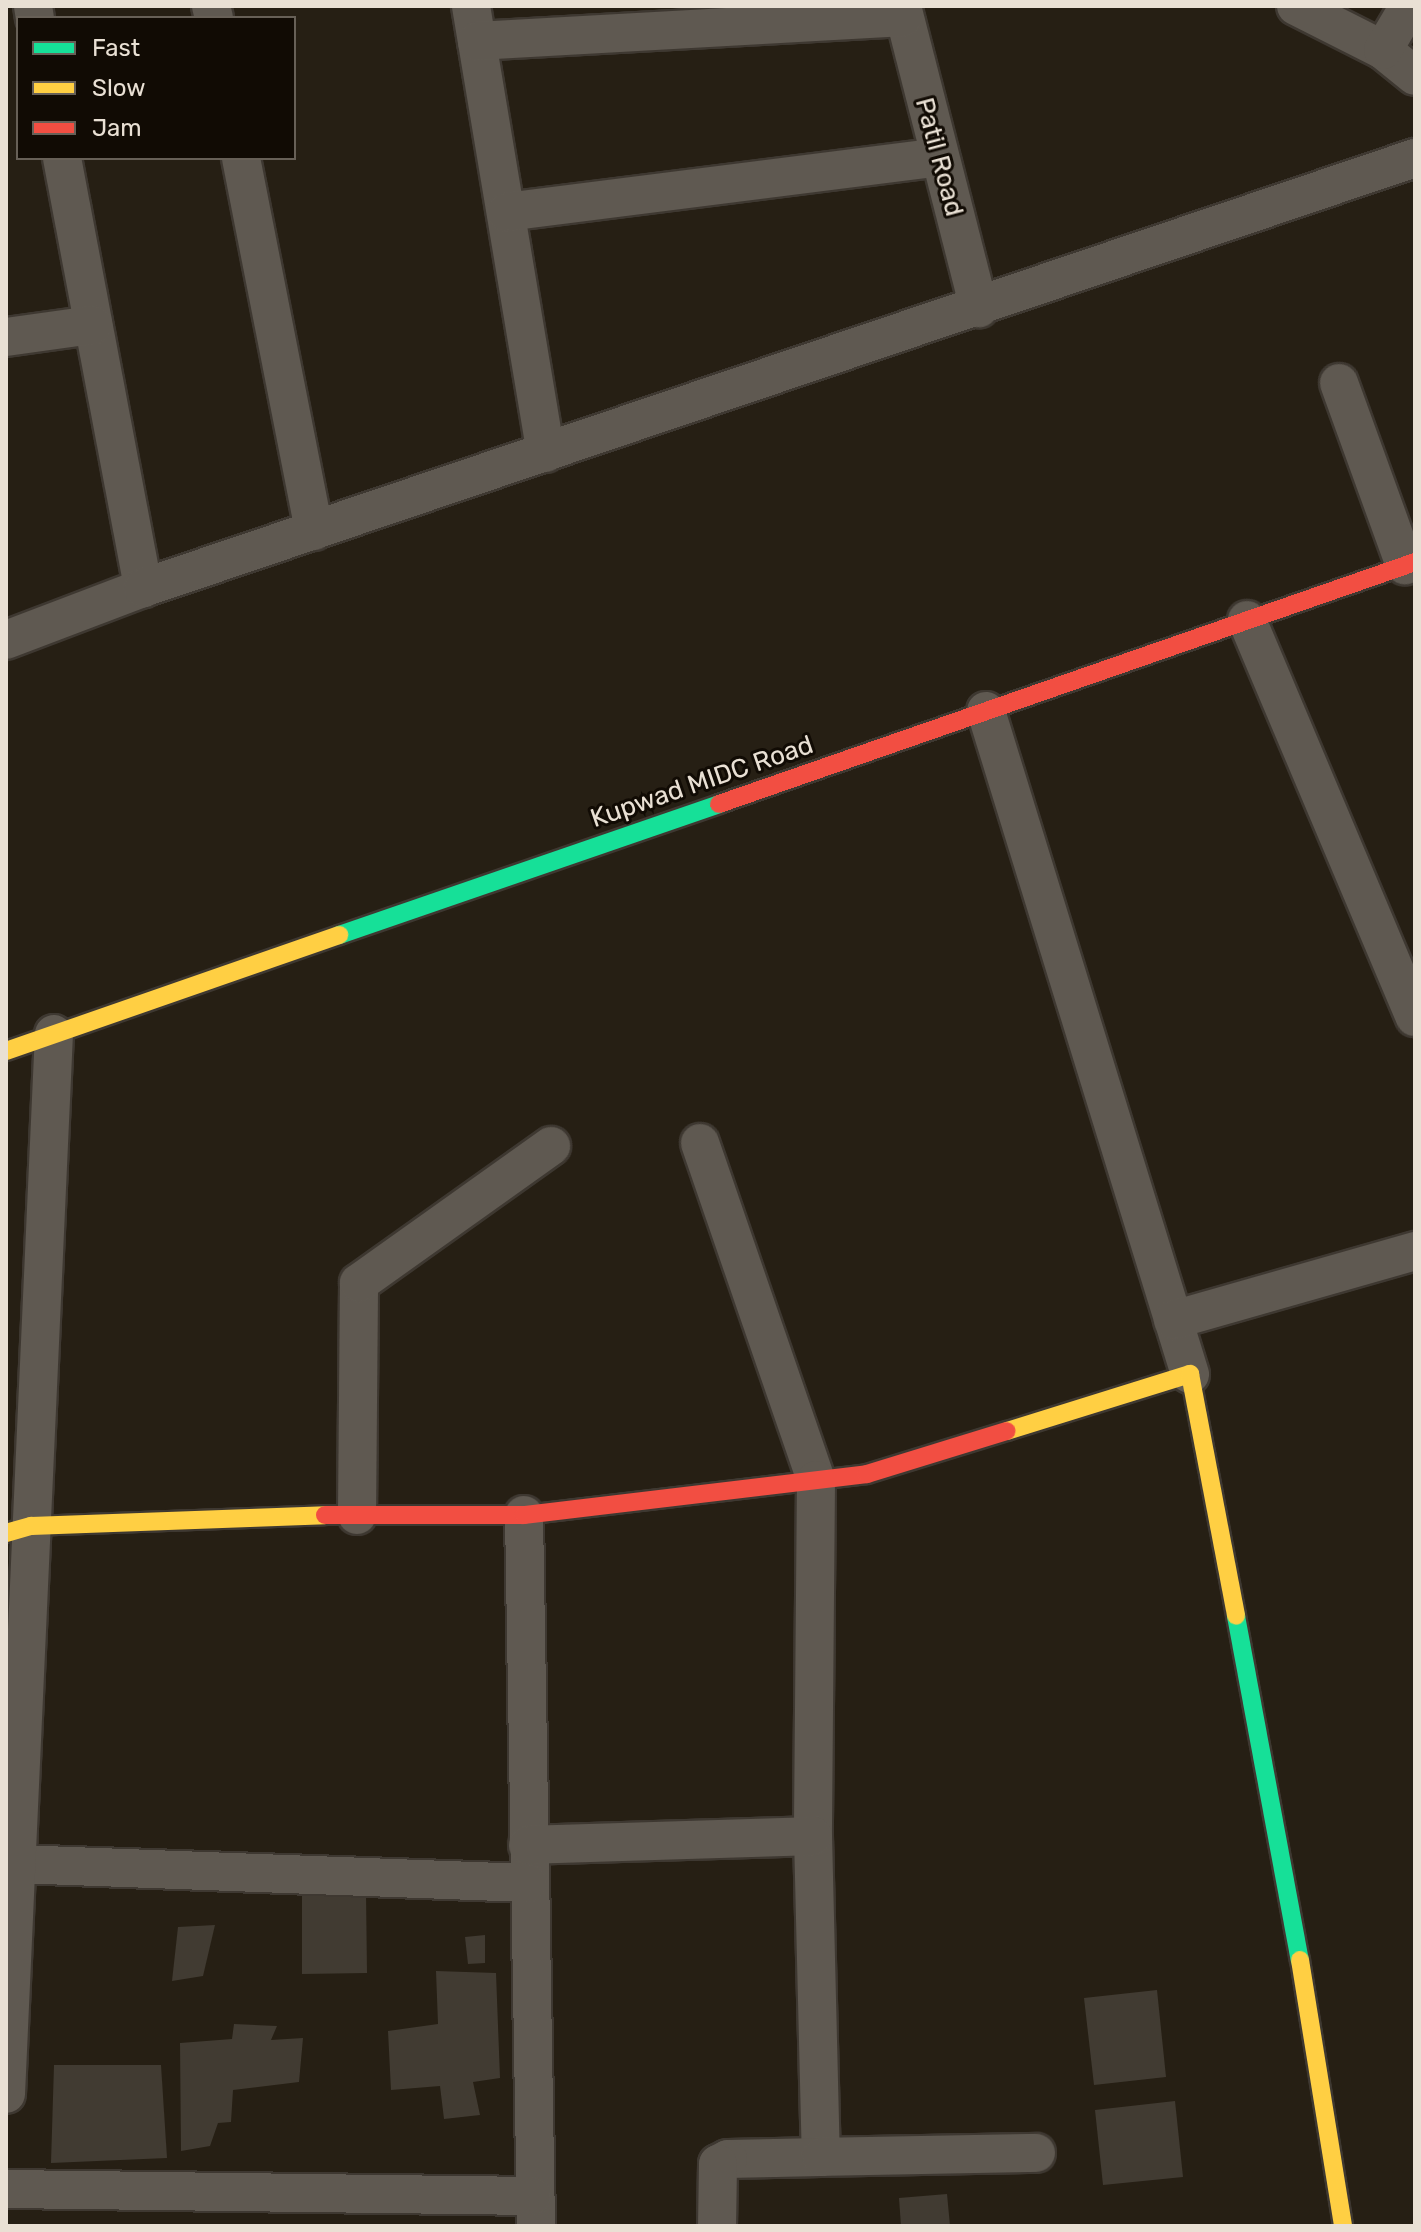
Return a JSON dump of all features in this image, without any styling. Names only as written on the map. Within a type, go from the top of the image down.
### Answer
[{"type":"street","points":[[1296,6],[1383,50],[1415,76]]},
{"type":"street","points":[[1383,50],[1409,6]]},
{"type":"street","points":[[546,453],[474,23],[902,12]]},
{"type":"street","name":"Patil Road","points":[[902,12],[979,308]]},
{"type":"street","points":[[506,212],[939,157]]},
{"type":"street","points":[[6,640],[143,588],[979,308],[1415,158]]},
{"type":"street","points":[[62,160],[143,588]]},
{"type":"street","points":[[241,160],[314,531]]},
{"type":"street","points":[[6,337],[93,325]]},
{"type":"street","points":[[1339,383],[1410,563]]},
{"type":"street","name":"Kupwad MIDC Road","points":[[6,1051],[1410,563]]},
{"type":"street","points":[[1247,620],[1404,961],[1415,1017]]},
{"type":"street","points":[[986,711],[1190,1374],[1289,1896],[1343,2226]]},
{"type":"street","points":[[6,2094],[9,1949],[17,1864],[19,1529],[54,1034]]},
{"type":"street","points":[[700,1143],[816,1480],[813,1836],[821,2157]]},
{"type":"street","points":[[357,1515],[359,1283],[551,1146]]},
{"type":"street","points":[[1173,1320],[1415,1251]]},
{"type":"street","points":[[19,1529],[357,1515],[524,1515],[867,1474],[1190,1374]]},
{"type":"street","points":[[6,2189],[534,2211],[524,1515]]},
{"type":"street","points":[[528,1845],[813,1836]]},
{"type":"street","points":[[17,1864],[528,1883]]},
{"type":"street","points":[[717,2226],[718,2164],[728,2159],[1036,2153]]},
{"type":"building","points":[[366,1893],[367,1973],[302,1974],[302,1896]]},
{"type":"building","points":[[215,1925],[203,1976],[172,1981],[178,1927]]},
{"type":"building","points":[[485,1935],[485,1963],[468,1964],[465,1937]]},
{"type":"building","points":[[436,1971],[496,1973],[500,2078],[473,2082],[480,2115],[444,2119],[440,2086],[391,2090],[388,2031],[438,2024]]},
{"type":"building","points":[[1157,1990],[1166,2077],[1094,2085],[1084,1998]]},
{"type":"building","points":[[234,2024],[277,2026],[271,2040],[303,2038],[299,2082],[233,2090],[231,2122],[218,2123],[210,2146],[181,2151],[180,2043],[232,2039]]},
{"type":"building","points":[[54,2065],[161,2065],[167,2158],[51,2163]]},
{"type":"building","points":[[1175,2101],[1183,2177],[1103,2185],[1095,2110]]},
{"type":"building","points":[[947,2194],[950,2226],[901,2226],[899,2198]]},
{"type":"traffic: fast","points":[[339,935],[719,804]]},
{"type":"traffic: fast","points":[[1236,1616],[1300,1960]]},
{"type":"traffic: slow","points":[[6,1051],[339,935]]},
{"type":"traffic: slow","points":[[1007,1431],[1190,1374],[1236,1616]]},
{"type":"traffic: slow","points":[[6,1533],[31,1526],[325,1515]]},
{"type":"traffic: slow","points":[[1300,1960],[1343,2226]]},
{"type":"traffic: jam","points":[[719,804],[1415,562]]},
{"type":"traffic: jam","points":[[325,1515],[524,1515],[867,1474],[1007,1431]]}]
